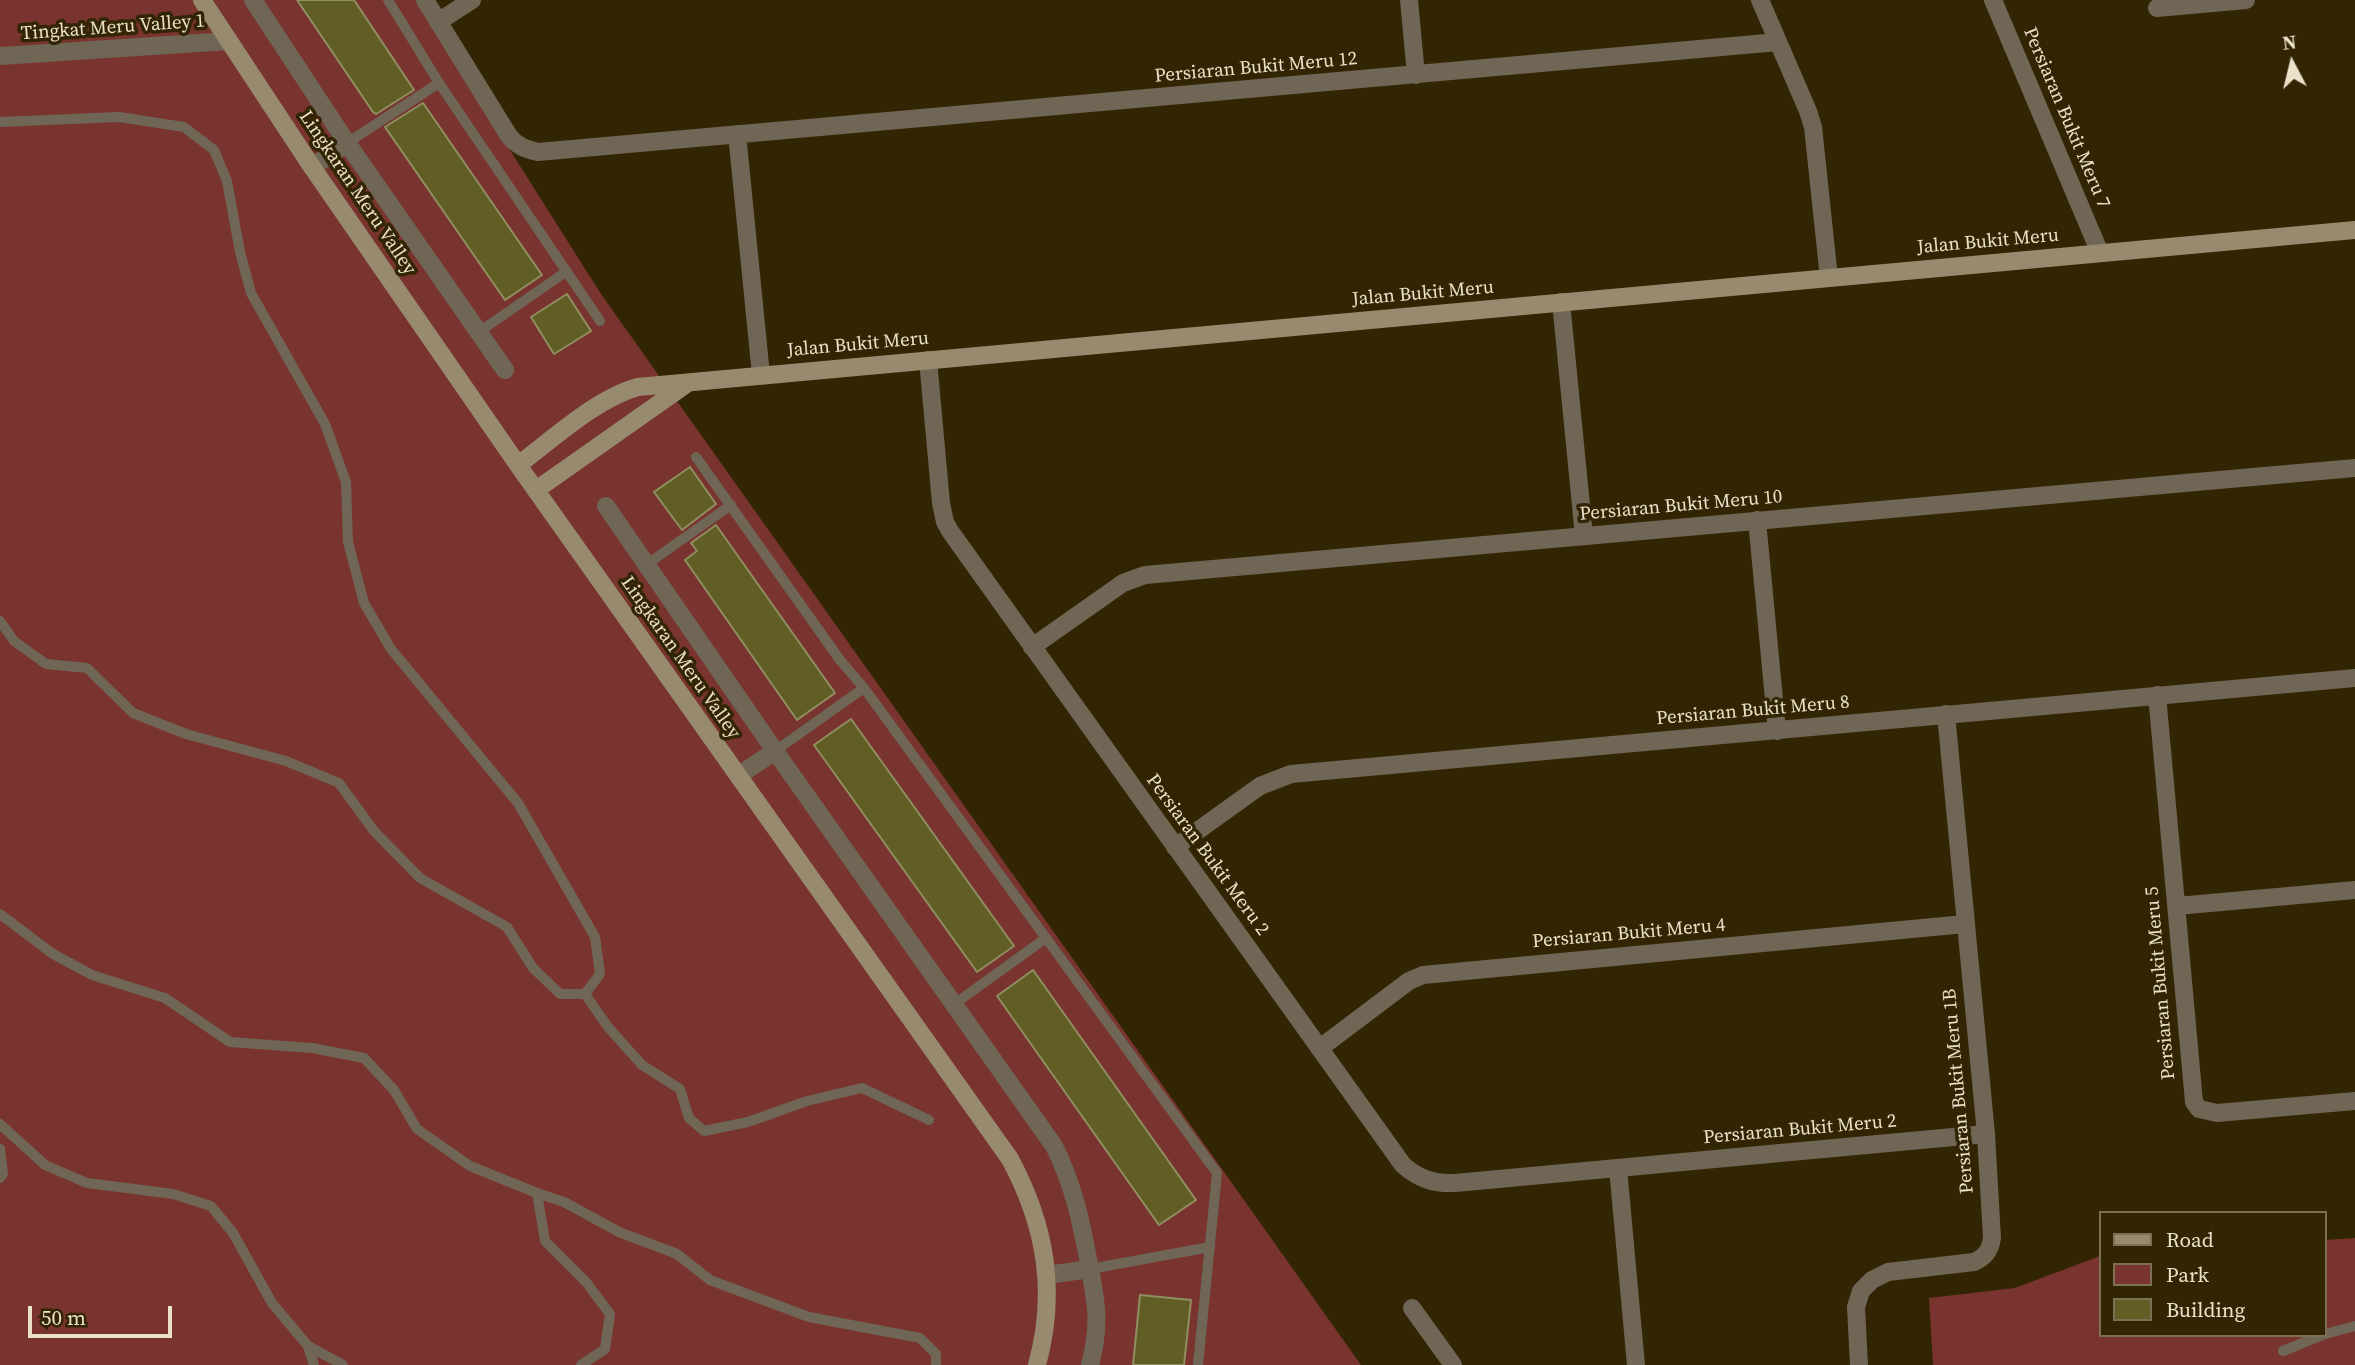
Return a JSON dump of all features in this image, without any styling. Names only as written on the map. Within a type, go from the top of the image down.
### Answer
[{"type":"street","name":"Lingkaran Meru Valley","points":[[202,0],[518,465],[1010,1159],[1031,1205],[1047,1275],[1047,1321],[1037,1365]]},
{"type":"street","points":[[253,0],[347,144],[505,369]]},
{"type":"street","name":"Persiaran Bukit Meru 12","points":[[425,0],[509,136],[525,149],[551,152],[1778,42]]},
{"type":"street","points":[[438,22],[472,0]]},
{"type":"street","points":[[1409,0],[1416,75]]},
{"type":"street","points":[[1760,0],[1813,127],[1829,278]]},
{"type":"street","name":"Persiaran Bukit Meru 7","points":[[1993,0],[2100,253]]},
{"type":"street","points":[[2157,8],[2246,0]]},
{"type":"street","name":"Tingkat Meru Valley 1","points":[[0,56],[229,41]]},
{"type":"street","points":[[737,134],[761,375]]},
{"type":"street","points":[[313,167],[347,144]]},
{"type":"street","name":"Jalan Bukit Meru","points":[[518,465],[605,401],[638,387],[2355,230]]},
{"type":"street","points":[[1561,302],[1584,536]]},
{"type":"street","name":"Persiaran Bukit Meru 2","points":[[928,360],[945,522],[1403,1165],[1413,1174],[1440,1184],[1455,1183],[1986,1134]]},
{"type":"street","points":[[536,490],[691,382]]},
{"type":"street","name":"Persiaran Bukit Meru 10","points":[[1032,647],[1123,583],[1145,575],[2188,485],[2355,468]]},
{"type":"street","points":[[606,506],[1054,1146],[1066,1168],[1080,1213],[1090,1269],[1097,1317],[1097,1339],[1090,1365]]},
{"type":"street","points":[[1758,520],[1777,731]]},
{"type":"street","name":"Persiaran Bukit Meru 8","points":[[1175,847],[1260,786],[1291,774],[2355,678]]},
{"type":"street","name":"Persiaran Bukit Meru 5","points":[[2157,695],[2193,1102],[2199,1109],[2217,1113],[2355,1101]]},
{"type":"street","name":"Persiaran Bukit Meru 1B","points":[[1859,1365],[1856,1307],[1861,1291],[1872,1280],[1888,1272],[1974,1262],[1984,1257],[1990,1249],[1993,1230],[1946,714]]},
{"type":"street","points":[[738,776],[775,751]]},
{"type":"street","points":[[2176,906],[2355,890]]},
{"type":"street","name":"Persiaran Bukit Meru 4","points":[[1320,1048],[1409,981],[1423,975],[1965,924]]},
{"type":"street","points":[[1618,1168],[1636,1365]]},
{"type":"street","points":[[1047,1275],[1090,1269]]},
{"type":"street","points":[[1412,1308],[1453,1365]]},
{"type":"lane","points":[[388,0],[439,83],[600,321]]},
{"type":"lane","points":[[347,144],[439,83]]},
{"type":"lane","points":[[0,122],[119,117],[184,127],[214,149],[228,181],[240,252],[251,293],[325,424],[346,482],[348,542],[364,603],[391,649],[518,803],[582,914],[595,937],[600,974],[585,994]]},
{"type":"lane","points":[[479,332],[567,271]]},
{"type":"lane","points":[[696,457],[840,660],[864,688],[1217,1173],[1198,1365]]},
{"type":"lane","points":[[646,565],[731,505]]},
{"type":"lane","points":[[0,621],[14,641],[46,664],[88,668],[133,713],[187,734],[286,761],[339,783],[374,831],[420,878],[507,927],[533,968],[560,994],[585,994]]},
{"type":"lane","points":[[775,751],[864,688]]},
{"type":"lane","points":[[0,914],[52,954],[92,975],[165,998],[230,1042],[312,1048],[365,1058],[394,1090],[417,1129],[470,1166],[564,1202],[619,1232],[677,1254],[710,1280],[808,1317],[920,1338],[936,1354],[936,1365]]},
{"type":"lane","points":[[953,1005],[1046,938]]},
{"type":"lane","points":[[585,994],[608,1027],[642,1065],[680,1088],[689,1118],[704,1131],[748,1122],[807,1101],[862,1088],[929,1120]]},
{"type":"lane","points":[[0,1124],[45,1165],[88,1183],[173,1195],[211,1206],[233,1233],[272,1303],[308,1346],[342,1365]]},
{"type":"lane","points":[[0,1149],[3,1174],[0,1178]]},
{"type":"lane","points":[[537,1193],[545,1241],[586,1282],[610,1314],[605,1349],[581,1365]]},
{"type":"lane","points":[[1090,1269],[1210,1247]]},
{"type":"lane","points":[[2327,1334],[2355,1326]]},
{"type":"lane","points":[[2283,1351],[2319,1337]]},
{"type":"lane","points":[[308,1346],[314,1365]]},
{"type":"green space","points":[[0,0],[415,0],[601,294],[1361,1365],[0,1365]]},
{"type":"green space","points":[[2355,1238],[2355,1365],[1933,1365],[1929,1298],[2015,1288],[2100,1256],[2100,1337],[2327,1337],[2327,1240]]},
{"type":"building","points":[[297,0],[354,0],[414,90],[376,114],[373,112]]},
{"type":"building","points":[[423,103],[542,275],[505,300],[385,127]]},
{"type":"building","points":[[567,294],[591,331],[554,354],[531,317]]},
{"type":"building","points":[[690,467],[716,504],[682,530],[654,492]]},
{"type":"building","points":[[716,525],[835,693],[797,720],[685,560],[697,551],[691,543]]},
{"type":"building","points":[[851,719],[1014,946],[977,972],[814,745]]},
{"type":"building","points":[[1033,970],[1196,1200],[1159,1225],[997,996]]},
{"type":"building","points":[[1140,1295],[1191,1300],[1184,1365],[1133,1365]]}]
